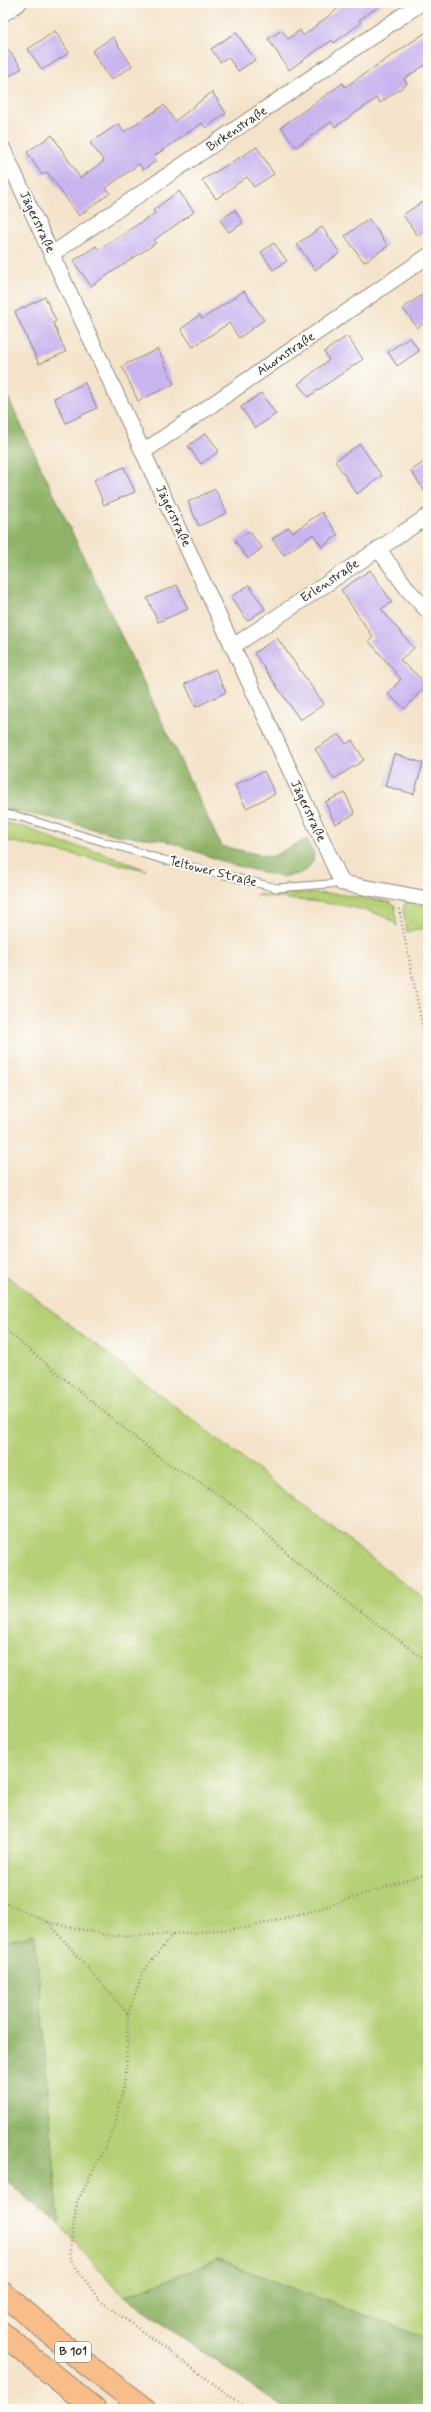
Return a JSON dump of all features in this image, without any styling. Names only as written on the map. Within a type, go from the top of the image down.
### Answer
[{"type":"highway","name":"B 101","points":[[3,2293],[82,2361],[145,2409]]},
{"type":"highway","name":"B 101","points":[[3,2334],[94,2409]]},
{"type":"street","points":[[3,14],[19,3]]},
{"type":"street","name":"Birkenstraße","points":[[52,254],[421,3]]},
{"type":"street","name":"Jägerstraße","points":[[3,149],[342,883]]},
{"type":"street","name":"Ahornstraße","points":[[143,452],[428,256]]},
{"type":"street","name":"Erlenstraße","points":[[232,646],[379,550],[428,516]]},
{"type":"street","points":[[379,550],[409,591],[428,611]]},
{"type":"street","name":"Teltower Straße","points":[[342,883],[428,899]]},
{"type":"lane","name":"Teltower Straße","points":[[3,814],[17,816],[164,860],[277,888],[342,883]]},
{"type":"path","points":[[396,892],[428,1054]]},
{"type":"path","points":[[3,1328],[161,1459],[215,1492],[252,1520],[304,1569],[428,1662]]},
{"type":"path","points":[[3,1902],[48,1922],[112,1936],[173,1934],[246,1928],[316,1910],[428,1873]]},
{"type":"path","points":[[48,1922],[128,2014]]},
{"type":"path","points":[[173,1934],[143,1972],[128,2014],[126,2076],[113,2132],[77,2202],[69,2257],[99,2300],[248,2409]]},
{"type":"green space","points":[[3,387],[221,846],[271,857],[307,839],[314,854],[313,861],[307,870],[298,874],[281,877],[230,864],[164,840],[117,835],[51,818],[3,809]]},
{"type":"green space","points":[[3,822],[27,828],[62,843],[100,852],[146,870],[3,840]]},
{"type":"green space","points":[[296,893],[337,894],[390,902],[395,906],[397,926],[387,918],[352,907],[255,895]]},
{"type":"green space","points":[[409,901],[428,905],[428,929],[416,929],[407,932],[403,910],[405,903]]},
{"type":"green space","points":[[3,1273],[428,1602],[428,2339],[218,2260],[124,2297],[59,2224],[35,1934],[3,1941]]},
{"type":"green space","points":[[35,1934],[59,2224],[3,2179],[3,1941]]},
{"type":"green space","points":[[218,2260],[428,2339],[428,2409],[285,2409],[124,2297]]},
{"type":"building","points":[[345,3],[384,3],[359,20],[361,23],[334,43],[332,40],[289,70],[268,39],[282,30],[288,39],[300,30],[303,36]]},
{"type":"building","points":[[55,31],[69,53],[42,70],[28,49]]},
{"type":"building","points":[[428,31],[428,63],[404,79],[407,84],[380,103],[377,98],[335,127],[331,122],[296,147],[281,127],[343,83],[345,87]]},
{"type":"building","points":[[236,32],[255,60],[238,71],[228,57],[220,62],[211,49]]},
{"type":"building","points":[[113,37],[132,66],[111,80],[92,51]]},
{"type":"building","points":[[3,43],[22,68],[3,80]]},
{"type":"building","points":[[212,92],[226,113],[206,128],[202,123],[153,157],[156,161],[143,170],[139,164],[106,188],[110,193],[79,216],[47,172],[42,175],[27,152],[52,135],[80,178],[104,161],[90,143],[118,124],[124,132],[164,105],[175,121]]},
{"type":"building","points":[[257,147],[274,174],[254,187],[247,177],[216,199],[202,180]]},
{"type":"building","points":[[179,191],[194,212],[154,240],[156,243],[91,286],[73,261],[96,246],[99,250],[155,213],[153,210]]},
{"type":"building","points":[[422,202],[428,211],[428,229],[418,236],[403,215]]},
{"type":"building","points":[[235,210],[243,223],[229,232],[220,220]]},
{"type":"building","points":[[369,219],[388,246],[364,262],[345,236]]},
{"type":"building","points":[[322,227],[340,253],[315,270],[297,244]]},
{"type":"building","points":[[274,243],[287,261],[273,270],[261,252]]},
{"type":"building","points":[[244,291],[264,320],[239,338],[229,323],[193,347],[181,329],[200,315],[202,319]]},
{"type":"building","points":[[428,291],[428,320],[417,328],[403,308]]},
{"type":"building","points":[[45,297],[56,321],[53,323],[66,352],[39,364],[15,312]]},
{"type":"building","points":[[347,336],[363,359],[308,397],[298,384],[329,360],[324,352]]},
{"type":"building","points":[[410,337],[419,351],[397,366],[388,352]]},
{"type":"building","points":[[158,349],[174,384],[138,401],[122,366]]},
{"type":"building","points":[[85,383],[97,408],[66,423],[54,398]]},
{"type":"building","points":[[261,393],[276,414],[255,428],[241,407]]},
{"type":"building","points":[[206,433],[219,451],[201,464],[188,446]]},
{"type":"building","points":[[360,444],[382,476],[357,494],[335,461]]},
{"type":"building","points":[[428,459],[428,496],[411,471]]},
{"type":"building","points":[[124,467],[135,492],[104,505],[94,480]]},
{"type":"building","points":[[215,489],[227,513],[199,526],[188,502]]},
{"type":"building","points":[[322,512],[338,535],[322,547],[313,534],[284,555],[272,539],[289,527],[293,532]]},
{"type":"building","points":[[249,531],[262,548],[248,559],[235,541]]},
{"type":"building","points":[[370,570],[392,602],[381,609],[414,648],[400,660],[427,684],[405,709],[388,694],[401,679],[369,641],[373,637],[341,590]]},
{"type":"building","points":[[177,585],[188,609],[158,622],[147,598]]},
{"type":"building","points":[[249,585],[265,609],[247,621],[231,597]]},
{"type":"building","points":[[277,638],[324,704],[300,720],[254,653]]},
{"type":"building","points":[[215,669],[226,692],[196,707],[185,684]]},
{"type":"building","points":[[339,734],[346,744],[352,740],[364,760],[334,779],[315,749]]},
{"type":"building","points":[[394,754],[423,763],[414,794],[385,786]]},
{"type":"building","points":[[264,771],[275,794],[246,808],[235,785]]},
{"type":"building","points":[[345,793],[355,814],[335,824],[325,802]]}]
